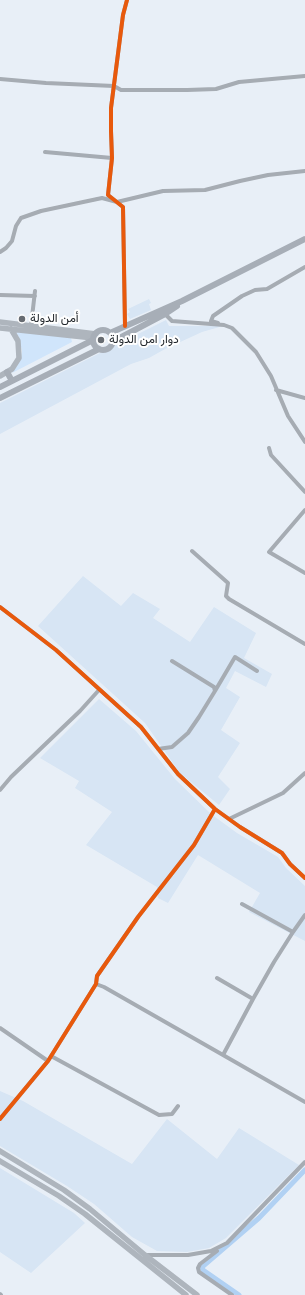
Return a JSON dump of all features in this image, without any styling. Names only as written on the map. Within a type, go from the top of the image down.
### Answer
[{"type":"main road","points":[[110,333],[182,301],[305,239]]},
{"type":"main road","points":[[0,398],[99,349],[107,349],[112,342],[166,314],[182,301]]},
{"type":"main road","points":[[0,322],[94,337]]},
{"type":"main road","points":[[0,328],[94,337]]},
{"type":"main road","points":[[0,376],[8,372],[19,358],[18,341],[11,329]]},
{"type":"main road","points":[[0,387],[94,337],[102,330],[110,333],[113,339],[112,342]]},
{"type":"main road","points":[[94,337],[94,344],[99,349]]},
{"type":"main road","points":[[8,372],[12,381]]},
{"type":"main road","points":[[0,1151],[64,1190],[85,1205],[186,1295]]},
{"type":"main road","points":[[0,1161],[86,1214],[197,1295]]},
{"type":"street","points":[[126,326],[123,208],[108,195],[112,158],[111,131],[114,86],[123,15],[127,0]]},
{"type":"street","points":[[0,80],[114,86],[121,90],[216,89],[239,82],[305,76]]},
{"type":"street","points":[[45,152],[112,158]]},
{"type":"street","points":[[0,252],[12,241],[16,226],[21,218],[58,207],[102,198],[117,202],[163,191],[205,190],[268,175],[305,171]]},
{"type":"street","points":[[305,267],[267,289],[255,290],[242,296],[213,316],[211,321],[232,328],[256,352],[271,376],[288,416],[305,442]]},
{"type":"street","points":[[0,295],[35,294],[31,326]]},
{"type":"street","points":[[166,314],[172,321],[224,325]]},
{"type":"street","points":[[276,390],[305,398]]},
{"type":"street","points":[[270,448],[271,455],[305,492]]},
{"type":"street","points":[[305,510],[269,552],[305,573]]},
{"type":"street","points":[[192,551],[228,582],[226,596],[228,599],[305,644]]},
{"type":"street","points":[[0,607],[56,650],[141,727],[178,774],[215,809],[240,828],[282,852],[290,864],[305,878]]},
{"type":"street","points":[[158,749],[172,747],[188,733],[235,657],[257,671]]},
{"type":"street","points":[[172,661],[214,687],[215,691]]},
{"type":"street","points":[[1,788],[80,711],[99,690]]},
{"type":"street","points":[[229,819],[284,793],[305,773]]},
{"type":"street","points":[[0,1119],[48,1061],[96,984],[97,976],[138,917],[194,845],[215,809]]},
{"type":"street","points":[[242,904],[293,932]]},
{"type":"street","points":[[224,1055],[253,999],[293,932],[305,915]]},
{"type":"street","points":[[217,978],[253,999]]},
{"type":"street","points":[[96,984],[104,987],[305,1102]]},
{"type":"street","points":[[0,1028],[48,1061]]},
{"type":"street","points":[[51,1056],[159,1115],[172,1114],[178,1106]]},
{"type":"street","points":[[232,1295],[201,1275],[198,1268],[200,1264],[227,1243],[305,1162]]},
{"type":"street","points":[[143,1257],[188,1255],[211,1251],[227,1243]]},
{"type":"shaded area","points":[[149,299],[151,303],[149,304],[151,310],[130,319],[127,314],[130,312],[128,309]]},
{"type":"shaded area","points":[[166,320],[169,326],[223,326],[202,332],[149,358],[131,364],[0,434],[0,403]]},
{"type":"shaded area","points":[[15,331],[71,338],[72,342],[12,373],[21,358],[22,351],[19,337]]},
{"type":"shaded area","points":[[83,576],[121,606],[133,593],[160,609],[153,618],[190,642],[214,607],[256,633],[244,658],[272,674],[266,687],[235,671],[226,688],[240,697],[221,730],[240,743],[218,777],[230,789],[219,805],[180,773],[145,723],[38,626]]},
{"type":"shaded area","points":[[99,699],[136,731],[175,779],[211,814],[237,833],[278,857],[286,868],[305,886],[305,941],[249,912],[260,893],[198,855],[168,903],[158,898],[157,887],[86,845],[112,812],[75,788],[79,781],[40,758]]},
{"type":"shaded area","points":[[0,1091],[23,1101],[132,1164],[167,1119],[217,1159],[239,1128],[299,1165],[226,1238],[209,1248],[187,1252],[157,1251],[132,1237],[94,1204],[0,1146]]},
{"type":"shaded area","points":[[0,1168],[74,1213],[85,1223],[31,1273],[0,1252]]},
{"type":"waterway","points":[[239,1295],[203,1270],[202,1267],[259,1218],[305,1170]]},
{"type":"cycle path","points":[[125,326],[123,207],[108,195],[112,158],[111,108],[123,15],[127,0]]},
{"type":"cycle path","points":[[0,607],[56,650],[141,727],[178,774],[215,809],[240,827],[282,853],[290,864],[305,878]]},
{"type":"cycle path","points":[[0,1119],[48,1061],[96,984],[97,976],[138,917],[194,845],[215,809]]},
{"type":"place","name":"أمن الدولة","points":[[22,319]]},
{"type":"place","name":"دوار امن الدولة","points":[[101,340]]}]
